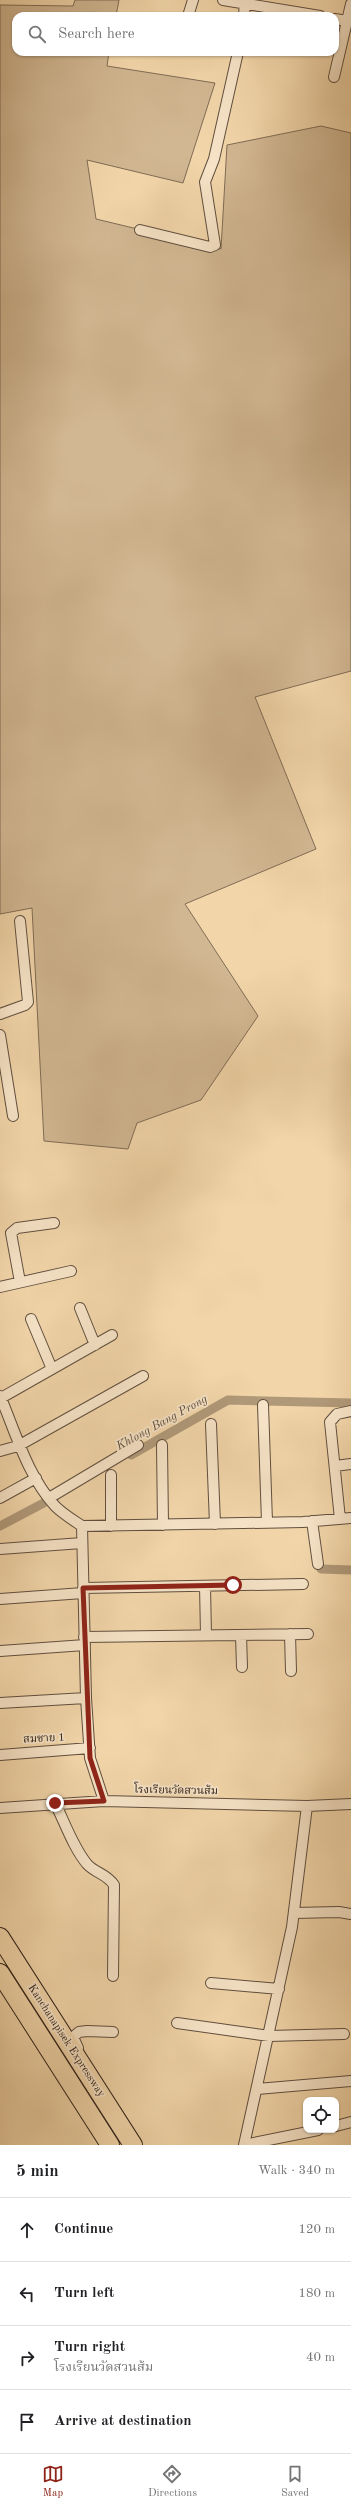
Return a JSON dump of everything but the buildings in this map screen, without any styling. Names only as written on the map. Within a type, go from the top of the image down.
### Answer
[{"type":"highway","name":"Kanchanapisek Expressway","points":[[0,1937],[133,2145]]},
{"type":"highway","name":"Kanchanapisek Expressway","points":[[0,1973],[110,2145]]},
{"type":"street","points":[[189,12],[193,0]]},
{"type":"street","points":[[223,0],[245,2],[299,12]]},
{"type":"street","points":[[244,12],[245,2]]},
{"type":"street","points":[[339,55],[351,4]]},
{"type":"street","points":[[339,20],[347,21]]},
{"type":"street","points":[[140,230],[210,247],[215,245],[204,182],[214,159],[237,56]]},
{"type":"street","points":[[334,77],[339,56]]},
{"type":"street","points":[[0,1014],[25,1005],[28,1002],[20,921]]},
{"type":"street","points":[[0,1035],[13,1116]]},
{"type":"street","points":[[20,1282],[11,1233],[17,1228],[54,1222]]},
{"type":"street","points":[[0,1287],[71,1271]]},
{"type":"street","points":[[80,1308],[95,1345]]},
{"type":"street","points":[[31,1319],[52,1369]]},
{"type":"street","points":[[112,1335],[0,1397],[18,1446],[36,1478],[61,1512],[82,1526],[215,1524],[312,1521],[351,1518]]},
{"type":"street","points":[[0,1451],[18,1446],[144,1376]]},
{"type":"street","points":[[263,1405],[267,1522]]},
{"type":"street","points":[[340,1518],[330,1422],[337,1414],[351,1411]]},
{"type":"street","points":[[211,1424],[215,1524]]},
{"type":"street","points":[[50,1499],[138,1445]]},
{"type":"street","points":[[162,1445],[163,1525]]},
{"type":"street","points":[[335,1466],[351,1464]]},
{"type":"street","points":[[111,1475],[111,1526]]},
{"type":"street","points":[[0,1498],[36,1478]]},
{"type":"street","points":[[312,1521],[318,1564]]},
{"type":"street","points":[[82,1526],[86,1698],[90,1758],[104,1801]]},
{"type":"street","points":[[0,1549],[82,1543]]},
{"type":"street","points":[[0,1599],[83,1590],[303,1584]]},
{"type":"street","points":[[205,1586],[206,1635]]},
{"type":"street","points":[[290,1634],[292,1671]]},
{"type":"street","points":[[0,1651],[85,1641],[206,1635],[308,1634]]},
{"type":"street","points":[[241,1635],[242,1667]]},
{"type":"street","points":[[0,1703],[86,1698]]},
{"type":"street","name":"สมชาย 1","points":[[0,1755],[90,1748]]},
{"type":"street","name":"โรงเรียนวัดสวนส้ม","points":[[0,1808],[55,1803],[104,1801],[307,1806],[351,1804]]},
{"type":"street","points":[[55,1803],[84,1860],[92,1870],[110,1879],[114,1885],[113,1976]]},
{"type":"street","points":[[307,1806],[294,1913],[269,2036],[244,2145],[294,2140],[311,2133]]},
{"type":"street","points":[[294,1913],[339,1912],[351,1914]]},
{"type":"street","points":[[211,1983],[279,1989]]},
{"type":"street","points":[[177,2023],[269,2036],[344,2034]]},
{"type":"street","points":[[113,2032],[79,2032],[73,2037],[74,2041],[141,2145]]},
{"type":"street","points":[[257,2089],[351,2081]]},
{"type":"street","points":[[339,2125],[351,2122]]},
{"type":"shaded area","points":[[75,0],[119,0],[117,12],[12,12],[12,56],[108,56],[107,66],[215,83],[183,183],[87,160],[96,219],[221,249],[227,145],[321,126],[351,133],[351,671],[255,697],[316,849],[185,904],[258,1016],[201,1100],[137,1123],[128,1149],[44,1141],[32,908],[0,914],[0,5],[73,6]]},
{"type":"waterway","name":"Khlong Bang Prong","points":[[131,1455],[228,1400],[351,1403]]},
{"type":"waterway","name":"Khlong Bang Prong","points":[[0,1526],[55,1497]]},
{"type":"waterway","points":[[321,1569],[351,1570]]},
{"type":"route","points":[[55,1803],[104,1801],[90,1758],[86,1698],[83,1588],[233,1585]]}]
